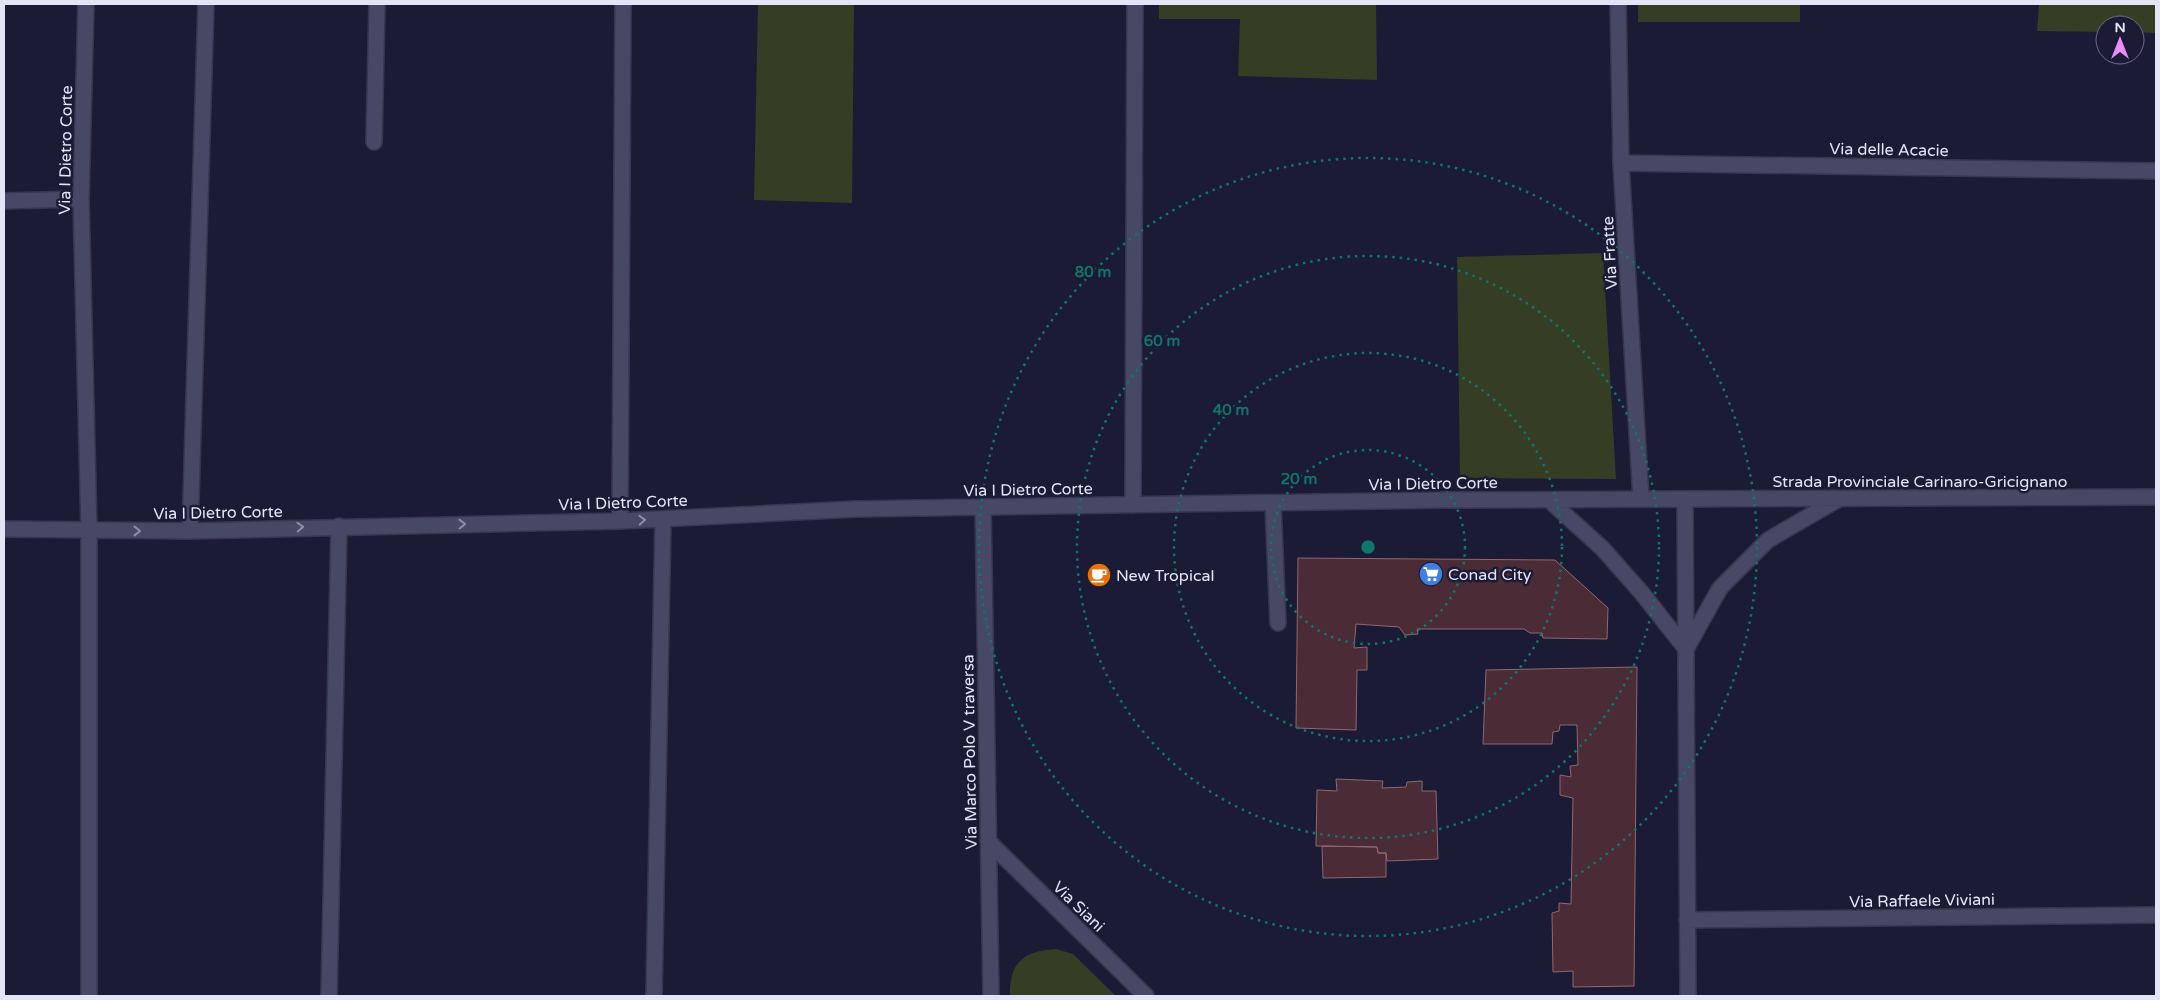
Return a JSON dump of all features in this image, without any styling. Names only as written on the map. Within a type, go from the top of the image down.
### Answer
[{"type":"street","name":"Via I Dietro Corte","points":[[86,4],[81,199],[89,531],[190,531],[339,526],[620,521],[856,509],[1685,499]]},
{"type":"street","points":[[190,531],[206,4]]},
{"type":"street","points":[[374,142],[377,4]]},
{"type":"street","points":[[620,521],[623,4]]},
{"type":"street","points":[[1132,505],[1135,4]]},
{"type":"street","name":"Via Fratte","points":[[1618,4],[1621,163],[1641,499]]},
{"type":"street","name":"Via delle Acacie","points":[[1621,163],[2156,171]]},
{"type":"street","points":[[4,201],[81,199]]},
{"type":"street","name":"Strada Provinciale Carinaro-Gricignano","points":[[1685,499],[2156,497]]},
{"type":"street","points":[[1685,499],[1688,996]]},
{"type":"street","points":[[1686,649],[1720,588],[1768,540],[1838,499]]},
{"type":"street","points":[[1549,500],[1602,548],[1641,592],[1686,649]]},
{"type":"street","points":[[1273,503],[1278,623]]},
{"type":"street","name":"Via Marco Polo V traversa","points":[[983,507],[991,996]]},
{"type":"street","points":[[654,996],[663,519]]},
{"type":"street","points":[[329,996],[339,526]]},
{"type":"street","points":[[4,529],[89,531],[89,996]]},
{"type":"street","name":"Via Siani","points":[[988,841],[1146,996]]},
{"type":"street","name":"Via Raffaele Viviani","points":[[1687,920],[2156,915]]},
{"type":"green space","points":[[758,4],[854,4],[852,203],[754,200]]},
{"type":"green space","points":[[1159,4],[1376,4],[1377,80],[1238,76],[1240,19],[1159,19]]},
{"type":"green space","points":[[1638,4],[1800,4],[1800,22],[1638,22]]},
{"type":"green space","points":[[2039,4],[2156,4],[2156,33],[2145,32],[2145,15],[2095,15],[2095,32],[2037,31]]},
{"type":"green space","points":[[1603,253],[1616,479],[1460,478],[1457,257]]},
{"type":"green space","points":[[1056,949],[1073,954],[1116,996],[1010,996],[1012,975],[1021,960],[1035,952]]},
{"type":"building","points":[[1298,558],[1555,560],[1608,608],[1607,639],[1543,638],[1542,633],[1530,633],[1524,629],[1417,629],[1418,634],[1405,635],[1399,627],[1356,624],[1354,648],[1367,647],[1367,670],[1357,670],[1356,730],[1296,728]]},
{"type":"building","points":[[1637,667],[1634,986],[1573,987],[1573,971],[1553,972],[1552,913],[1559,911],[1559,903],[1571,904],[1573,798],[1560,795],[1560,775],[1571,777],[1570,766],[1578,765],[1577,725],[1560,725],[1559,731],[1553,732],[1552,744],[1483,744],[1486,670]]},
{"type":"building","points":[[1336,779],[1383,781],[1382,788],[1406,787],[1407,782],[1422,781],[1422,791],[1436,791],[1438,859],[1387,861],[1386,853],[1378,853],[1377,847],[1316,846],[1317,790],[1337,791]]},
{"type":"building","points":[[1322,846],[1377,847],[1378,853],[1386,853],[1386,877],[1323,878]]},
{"type":"place","name":"Conad City","points":[[1431,574]]},
{"type":"place","name":"New Tropical","points":[[1099,575]]}]
